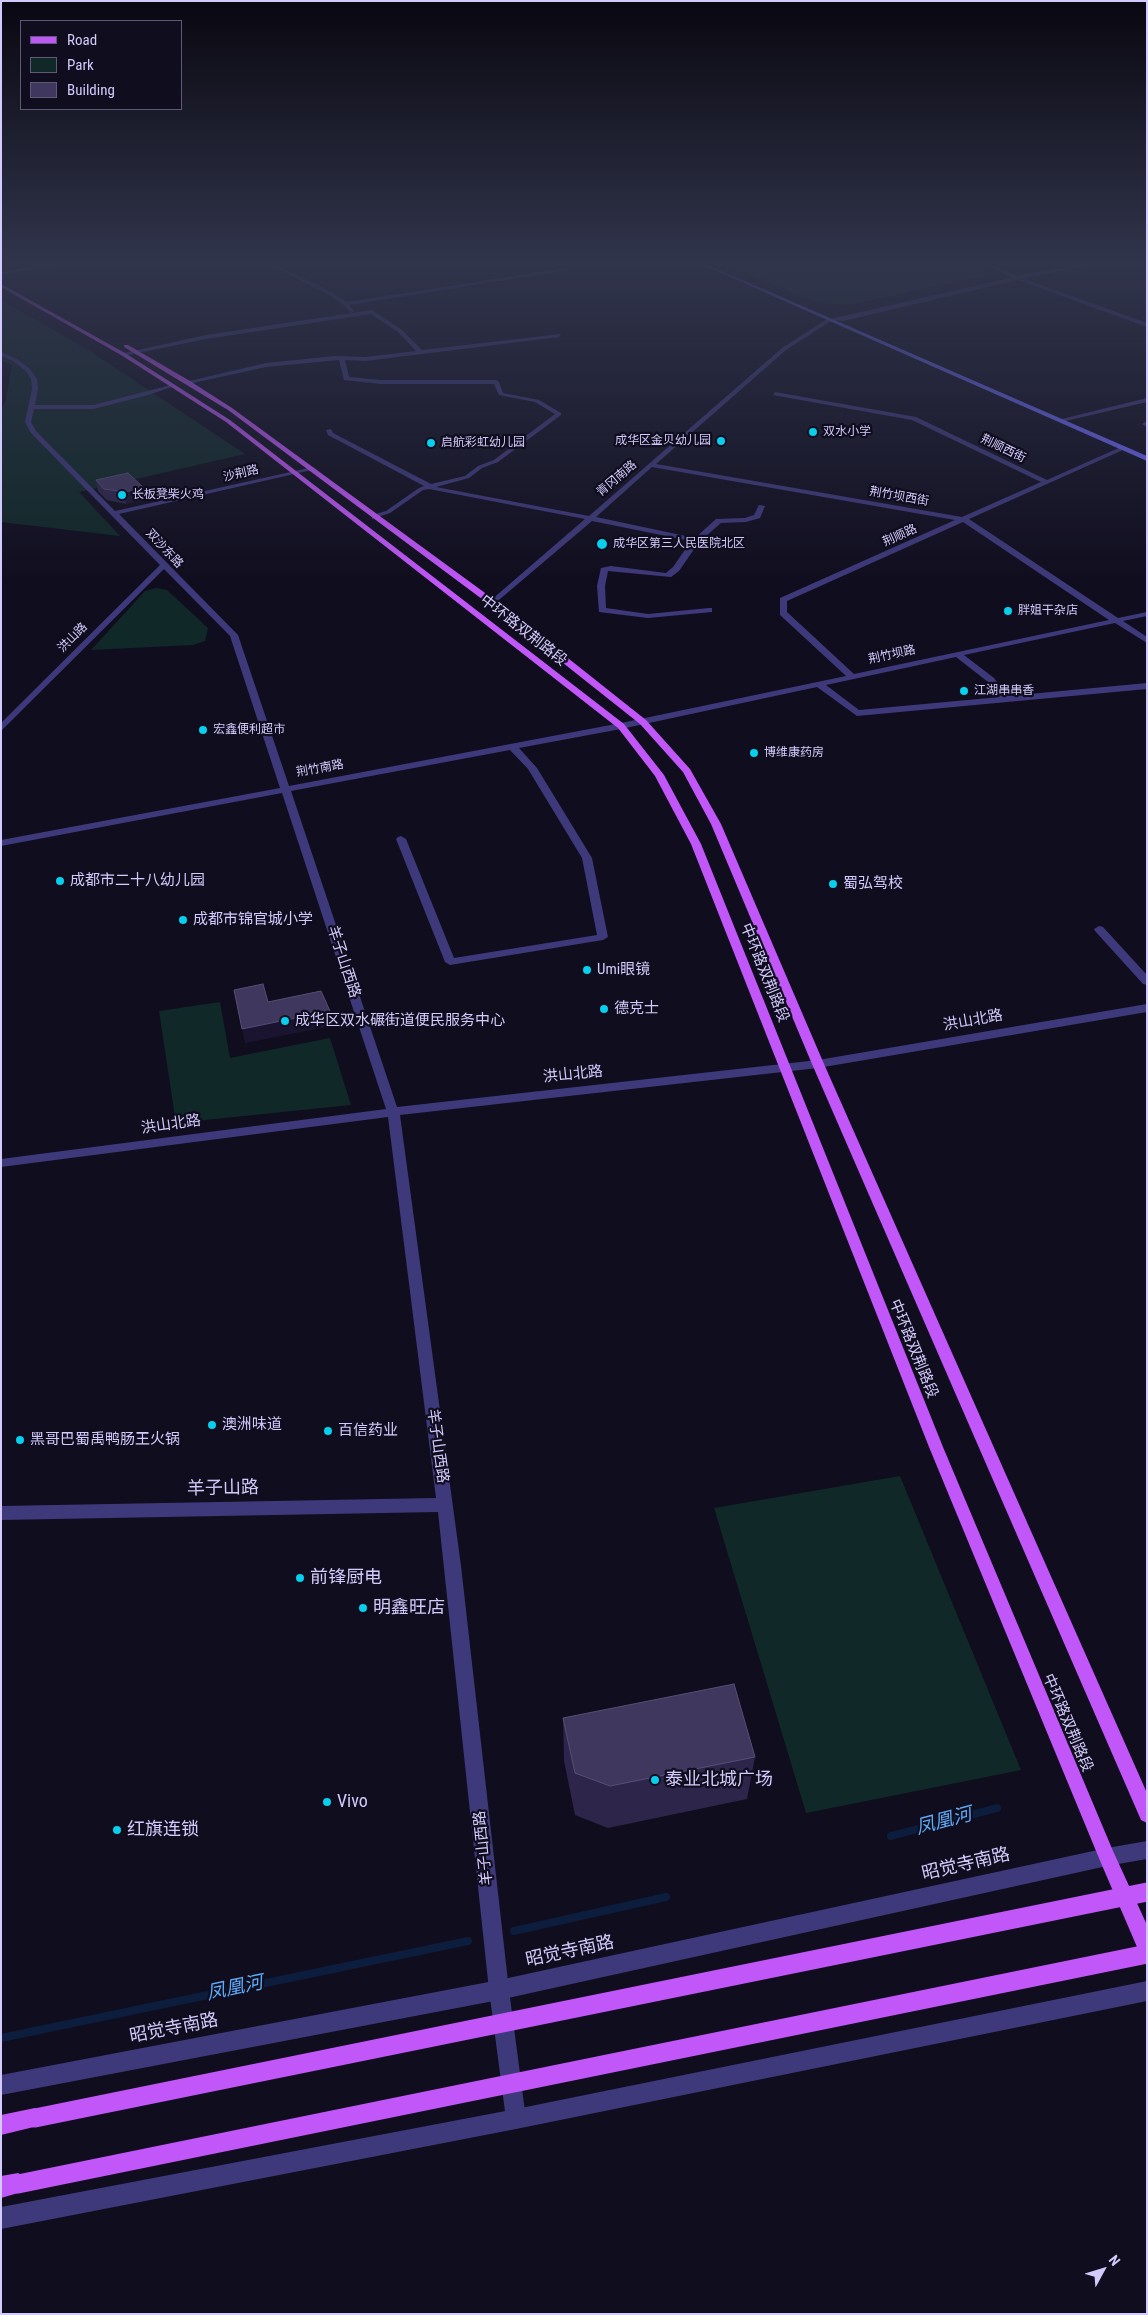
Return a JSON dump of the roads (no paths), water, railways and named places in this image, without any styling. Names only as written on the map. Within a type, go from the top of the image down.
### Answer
[{"type":"main road","name":"中环路双荆路段","points":[[153,370],[228,421],[621,726],[659,775],[696,844],[936,1446],[1107,1857],[1147,1947]]},
{"type":"main road","name":"中环路双荆路段","points":[[164,370],[188,382],[313,469],[493,603],[643,722],[687,771],[716,824],[818,1064],[1147,1814]]},
{"type":"main road","points":[[949,370],[1147,458]]},
{"type":"main road","points":[[961,370],[1138,447]]},
{"type":"main road","points":[[1,2125],[1147,1892]]},
{"type":"main road","points":[[10,2186],[1147,1954]]},
{"type":"street","name":"双沙东路","points":[[28,370],[34,379],[28,422],[33,432],[115,513],[163,566],[234,635],[285,788]]},
{"type":"street","points":[[188,382],[243,370]]},
{"type":"street","points":[[344,370],[346,379],[381,382],[496,382],[501,394],[537,401],[559,414],[496,461],[480,466],[467,477],[421,490],[388,512],[375,516]]},
{"type":"street","name":"青冈南路","points":[[493,603],[760,370]]},
{"type":"street","points":[[31,407],[93,407],[146,394],[173,385]]},
{"type":"street","name":"荆顺西街","points":[[775,394],[914,418],[1046,482]]},
{"type":"street","points":[[1061,420],[1147,400]]},
{"type":"street","points":[[329,430],[330,434],[429,487],[696,540]]},
{"type":"street","name":"荆顺路","points":[[852,677],[783,613],[783,600],[1123,448]]},
{"type":"street","name":"荆竹坝西街","points":[[652,466],[965,520],[1115,621]]},
{"type":"street","name":"沙荆路","points":[[115,513],[313,469]]},
{"type":"street","points":[[710,610],[648,616],[602,610],[601,586],[604,570],[611,568],[668,575],[676,569],[696,540],[719,521],[746,520],[757,516],[761,506]]},
{"type":"street","name":"洪山路","points":[[1,728],[163,566]]},
{"type":"street","name":"荆竹坝路","points":[[643,722],[1147,614]]},
{"type":"street","points":[[1115,621],[1147,641]]},
{"type":"street","points":[[1115,621],[1147,648]]},
{"type":"street","points":[[957,654],[992,680],[1006,699]]},
{"type":"street","points":[[820,684],[857,713],[1147,686]]},
{"type":"street","name":"荆竹南路","points":[[1,843],[643,722]]},
{"type":"street","points":[[402,839],[450,962],[603,938],[587,858],[532,768],[512,746]]},
{"type":"street","name":"羊子山西路","points":[[285,788],[393,1112],[445,1505],[499,1990],[516,2119]]},
{"type":"street","points":[[1099,929],[1147,982]]},
{"type":"street","name":"洪山北路","points":[[1,1163],[393,1112],[818,1064],[1147,1008]]},
{"type":"street","name":"羊子山路","points":[[1,1512],[445,1505]]},
{"type":"street","name":"昭觉寺南路","points":[[1,2085],[499,1990],[1107,1857],[1147,1850]]},
{"type":"street","points":[[1,2218],[516,2119],[1147,1991]]},
{"type":"waterway","name":"凤凰河","points":[[891,1836],[997,1808]]},
{"type":"waterway","name":"凤凰河","points":[[514,1931],[666,1897]]},
{"type":"waterway","name":"凤凰河","points":[[1,2038],[468,1941]]},
{"type":"place","name":"双水小学","points":[[813,432]]},
{"type":"place","name":"成华区金贝幼儿园","points":[[721,441]]},
{"type":"place","name":"启航彩虹幼儿园","points":[[431,443]]},
{"type":"place","name":"长板凳柴火鸡","points":[[122,495]]},
{"type":"place","name":"成华区第三人民医院北区","points":[[602,544]]},
{"type":"place","name":"胖姐干杂店","points":[[1008,611]]},
{"type":"place","name":"江湖串串香","points":[[964,691]]},
{"type":"place","name":"宏鑫便利超市","points":[[203,730]]},
{"type":"place","name":"博维康药房","points":[[754,753]]},
{"type":"place","name":"成都市二十八幼儿园","points":[[60,881]]},
{"type":"place","name":"蜀弘驾校","points":[[833,884]]},
{"type":"place","name":"成都市锦官城小学","points":[[183,920]]},
{"type":"place","name":"Umi眼镜","points":[[587,970]]},
{"type":"place","name":"德克士","points":[[604,1009]]},
{"type":"place","name":"成华区双水碾街道便民服务中心","points":[[285,1021]]},
{"type":"place","name":"澳洲味道","points":[[212,1425]]},
{"type":"place","name":"百信药业","points":[[328,1431]]},
{"type":"place","name":"黑哥巴蜀禹鸭肠王火锅","points":[[20,1440]]},
{"type":"place","name":"前锋厨电","points":[[300,1578]]},
{"type":"place","name":"明鑫旺店","points":[[363,1608]]},
{"type":"place","name":"泰业北城广场","points":[[655,1780]]},
{"type":"place","name":"Vivo","points":[[327,1802]]},
{"type":"place","name":"红旗连锁","points":[[117,1830]]}]
